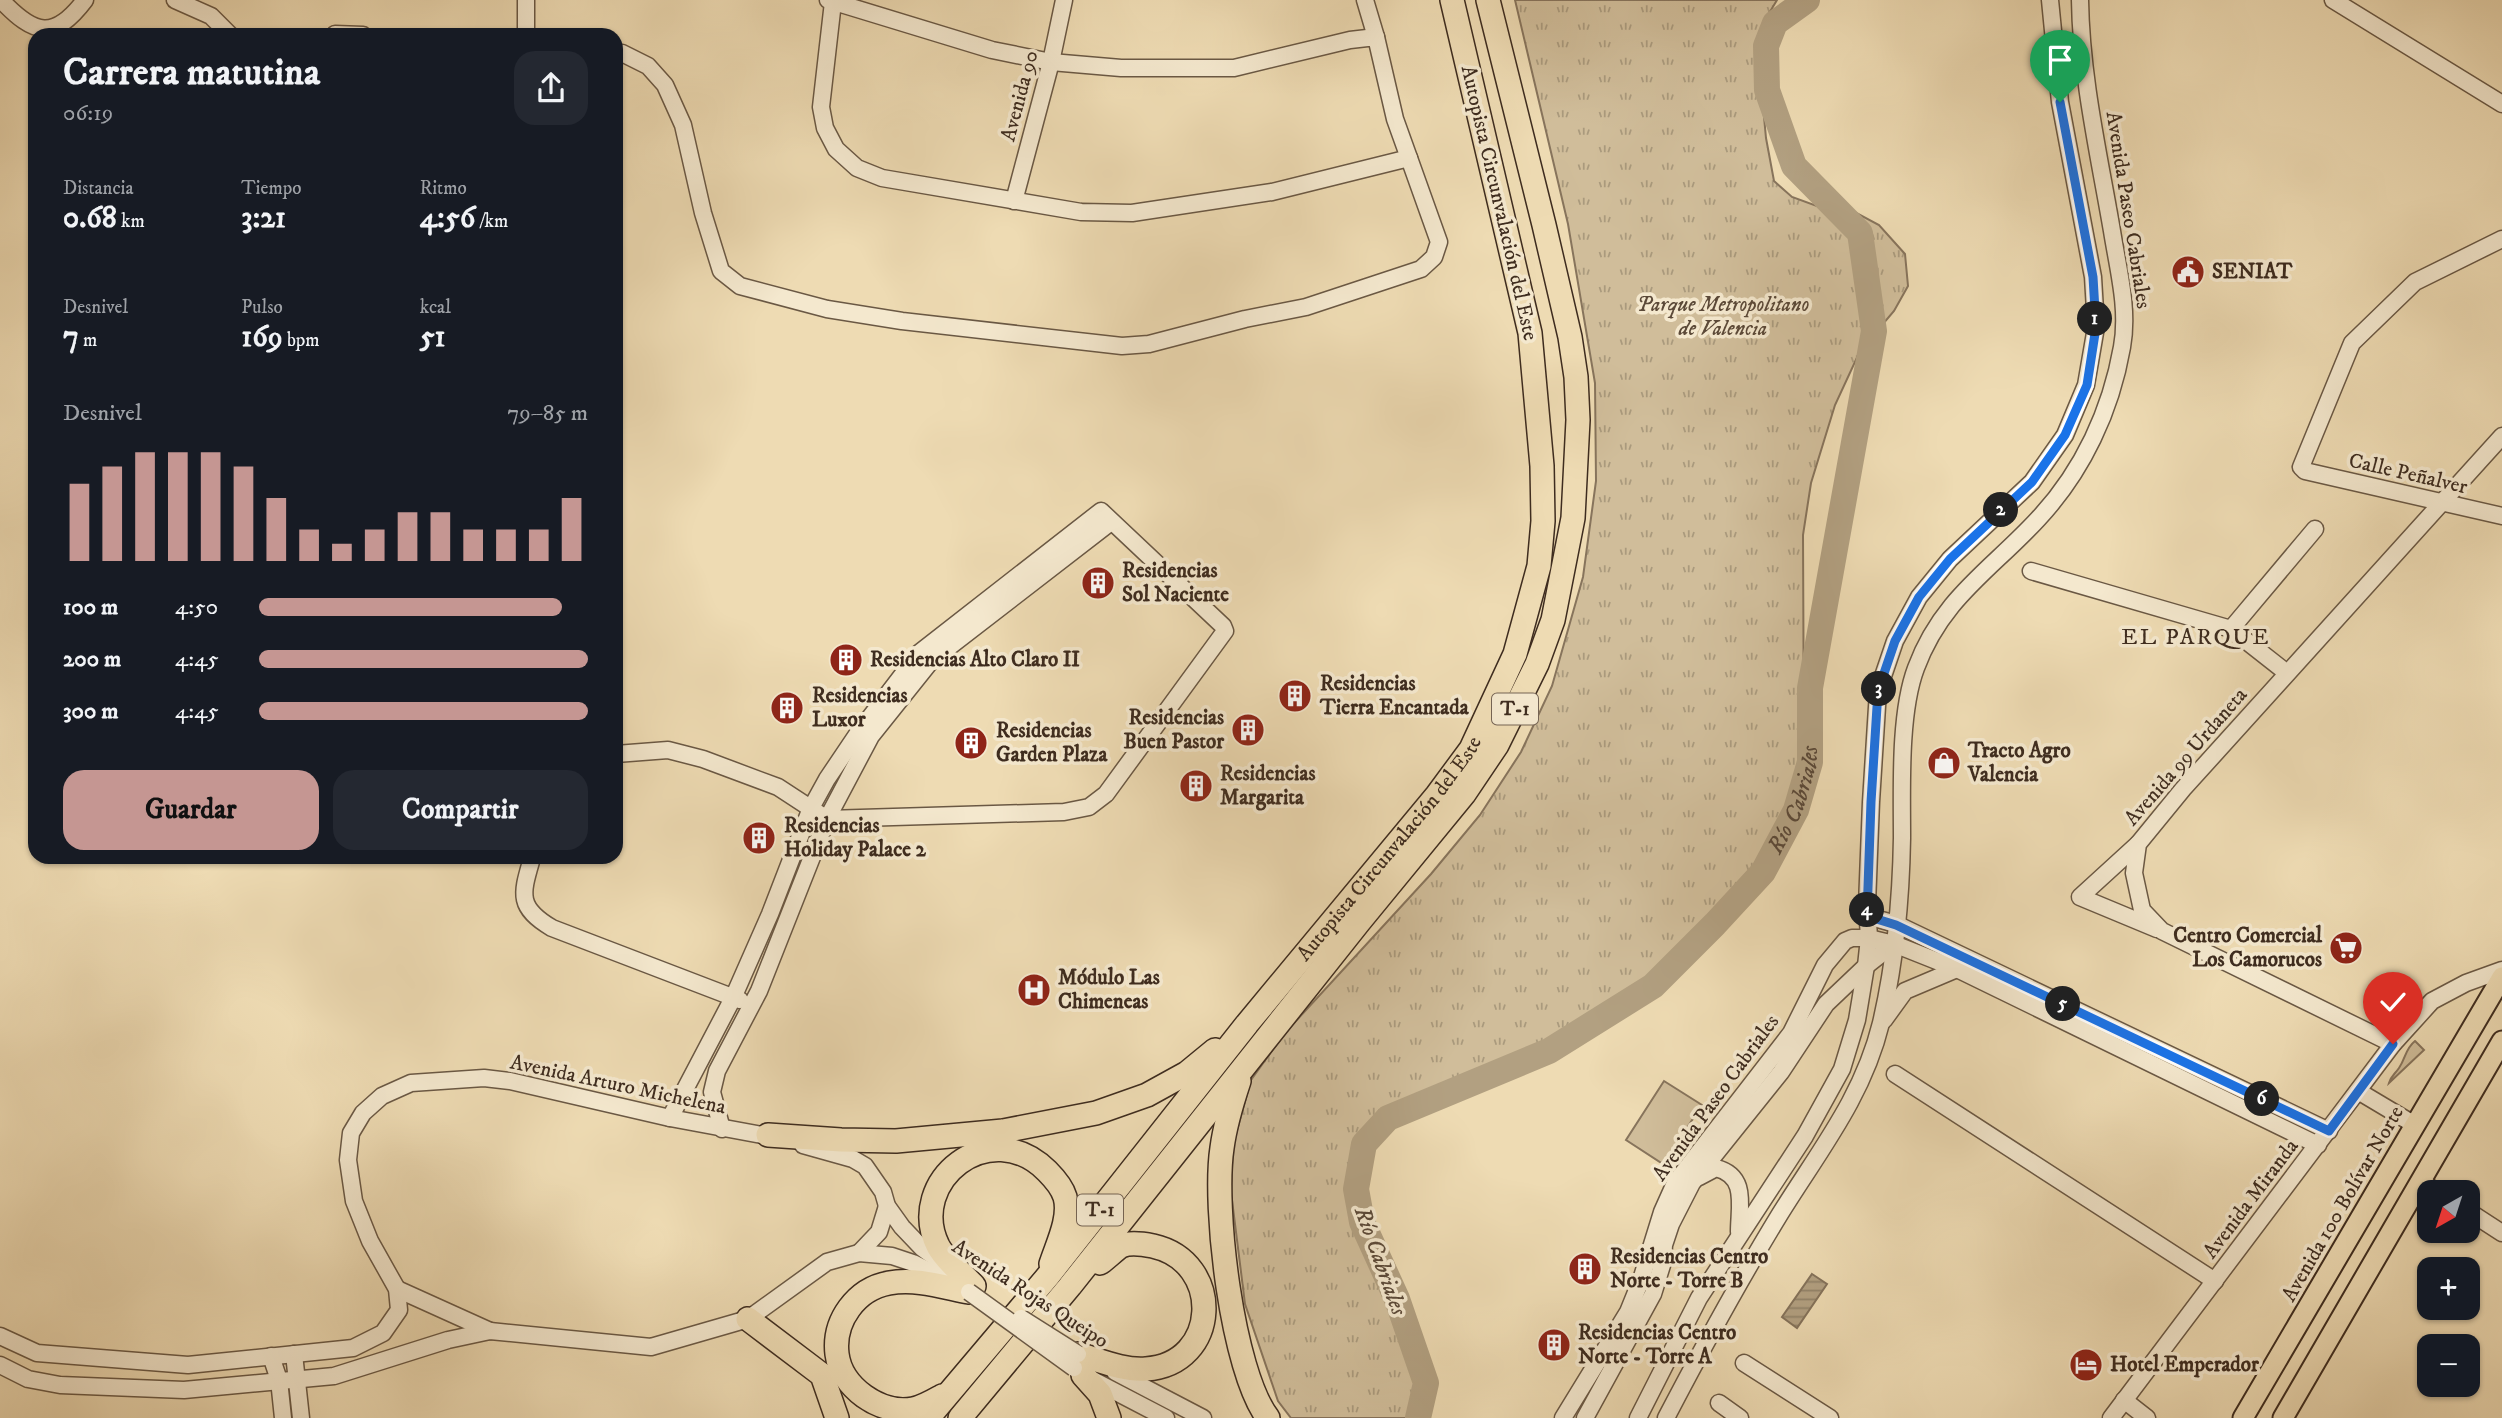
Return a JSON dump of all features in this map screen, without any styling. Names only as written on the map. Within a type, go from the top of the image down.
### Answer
[{"type":"highway","name":"Autopista Circunvalación del Este","points":[[928,1418],[1048,1276],[1247,1024],[1393,850],[1471,749],[1515,654],[1539,566],[1543,521],[1542,467],[1529,319],[1452,0]]},
{"type":"highway","name":"Autopista Circunvalación del Este","points":[[960,1418],[1070,1286],[1464,794],[1497,745],[1537,664],[1553,620],[1573,519],[1578,421],[1576,377],[1570,338],[1488,0]]},
{"type":"highway","points":[[768,1135],[896,1141],[1003,1131],[1097,1113],[1147,1095],[1187,1073],[1247,1024]]},
{"type":"highway","points":[[1243,1068],[1222,1149],[1220,1205],[1239,1344],[1250,1381],[1268,1418]]},
{"type":"highway","points":[[971,1289],[939,1249],[933,1233],[931,1202],[948,1173],[963,1160],[995,1148],[1025,1154],[1056,1180],[1066,1198],[1065,1219],[1048,1276]]},
{"type":"highway","points":[[1070,1286],[1123,1245],[1141,1243],[1177,1255],[1199,1279],[1205,1302],[1199,1334],[1191,1348],[1179,1359],[1146,1369],[1079,1366]]},
{"type":"highway","points":[[948,1393],[913,1409],[889,1409],[874,1403],[857,1390],[844,1374],[837,1356],[837,1335],[843,1318],[855,1300],[870,1289],[887,1283],[926,1283],[971,1289]]},
{"type":"highway","points":[[748,1320],[822,1375],[837,1418]]},
{"type":"highway","points":[[1079,1366],[1100,1394],[1109,1418]]},
{"type":"highway","points":[[985,1387],[985,1418]]},
{"type":"main road","name":"Avenida 100 Bolívar Norte","points":[[2244,1418],[2502,976]]},
{"type":"main road","points":[[2432,1180],[2502,1041]]},
{"type":"main road","points":[[2283,1418],[2417,1205]]},
{"type":"street","points":[[1,0],[20,20],[34,27],[52,28],[71,18],[85,0]]},
{"type":"street","points":[[175,0],[211,16],[223,28]]},
{"type":"street","points":[[526,0],[526,28]]},
{"type":"street","name":"Avenida 90","points":[[1014,201],[1051,62],[1064,0]]},
{"type":"street","points":[[623,54],[648,66],[666,85],[683,125],[703,213],[721,271],[740,286],[827,309],[902,321],[1122,346],[1149,344],[1245,319],[1306,307],[1421,269],[1434,257],[1439,242],[1395,119],[1365,0]]},
{"type":"street","points":[[1638,1418],[1699,1298],[1805,1136],[1842,1069],[1857,1020],[1866,966],[1869,938],[1867,916],[1872,769],[1878,691],[1895,641],[1919,597],[1950,559],[2032,482],[2065,435],[2087,385],[2096,327],[2093,277],[2060,102],[2050,0]]},
{"type":"street","name":"Avenida Paseo Cabriales","points":[[1666,1418],[1724,1309],[1782,1211],[1835,1132],[1861,1082],[1880,1025],[1894,944],[1900,880],[1902,777],[1908,704],[1915,671],[1929,638],[1949,606],[2058,496],[2103,418],[2114,387],[2123,341],[2123,295],[2089,92],[2080,0]]},
{"type":"street","points":[[1376,37],[1350,40],[1234,68],[1121,68],[1051,62],[992,50],[831,1],[821,107],[825,128],[836,149],[857,168],[882,178],[1082,212],[1132,214],[1272,192],[1409,158]]},
{"type":"street","points":[[2342,3],[2502,104]]},
{"type":"street","name":"Calle Peñalver","points":[[2502,239],[2415,282],[2352,343],[2301,467],[2305,471],[2502,516]]},
{"type":"street","name":"Avenida 99 Urdaneta","points":[[2393,1044],[2162,931],[2143,910],[2134,873],[2138,844],[2183,789],[2502,436]]},
{"type":"street","points":[[670,1118],[733,998],[770,914],[811,808],[858,733],[919,653],[1106,517]]},
{"type":"street","points":[[623,753],[668,750],[703,758],[778,787],[827,819],[1064,812],[1089,807],[1106,794],[1225,631],[1223,626],[1106,517]]},
{"type":"street","points":[[722,1129],[712,1092],[718,1071],[752,1005],[827,819],[871,736],[931,661],[1106,517]]},
{"type":"street","points":[[2231,629],[2315,528]]},
{"type":"street","points":[[2031,571],[2231,629],[2287,673]]},
{"type":"street","points":[[2138,844],[2080,897],[2162,931]]},
{"type":"street","points":[[530,864],[523,891],[527,907],[552,928],[752,1005]]},
{"type":"street","points":[[1867,916],[1896,925],[2329,1131]]},
{"type":"street","points":[[1869,938],[1894,944],[1957,969],[2318,1145]]},
{"type":"street","name":"Avenida Paseo Cabriales","points":[[1563,1418],[1628,1312],[1662,1212],[1675,1183],[1791,1033],[1825,965],[1844,941],[1869,938]]},
{"type":"street","name":"Avenida Paseo Cabriales","points":[[1585,1418],[1653,1294],[1671,1224],[1692,1183],[1781,1072],[1826,1004],[1894,944]]},
{"type":"street","points":[[1880,1025],[1905,991],[1957,969]]},
{"type":"street","name":"Avenida Miranda","points":[[2111,1418],[2393,1044],[2432,1001],[2466,983],[2502,970]]},
{"type":"street","points":[[1895,1074],[2215,1281]]},
{"type":"street","name":"Avenida Arturo Michelena","points":[[397,1289],[370,1241],[354,1201],[348,1160],[351,1133],[363,1113],[382,1096],[411,1083],[484,1078],[535,1086],[722,1129],[768,1135],[853,1159],[865,1166],[883,1192],[887,1206]]},
{"type":"street","points":[[2358,1091],[2415,1125]]},
{"type":"street","points":[[1692,1183],[1708,1170],[1716,1168],[1726,1171],[1735,1179],[1740,1193],[1739,1235]]},
{"type":"street","points":[[0,1365],[28,1379],[60,1385],[184,1390],[334,1376],[448,1340],[490,1331],[651,1347],[748,1320],[827,1262],[859,1252],[879,1232],[887,1206]]},
{"type":"street","name":"Avenida Rojas Queipo","points":[[887,1206],[922,1248],[971,1289],[1079,1366],[1166,1418]]},
{"type":"street","points":[[2480,1219],[2502,1233]]},
{"type":"street","name":"Avenida Rojas Queipo","points":[[859,1252],[892,1256],[914,1263],[971,1289]]},
{"type":"street","points":[[0,1336],[37,1353],[160,1364],[188,1365],[353,1349],[383,1333],[398,1310],[397,1289],[490,1331]]},
{"type":"street","points":[[294,1354],[299,1378],[301,1418]]},
{"type":"street","points":[[271,1356],[279,1380],[283,1418]]},
{"type":"street","points":[[1744,1363],[1830,1418]]},
{"type":"street","name":"Avenida Rojas Queipo","points":[[1079,1366],[1143,1385],[1203,1418]]},
{"type":"street","points":[[2124,1400],[2147,1418]]},
{"type":"street","points":[[1719,1403],[1740,1418]]},
{"type":"green space","name":"Parque Metropolitano de Valencia","points":[[1515,0],[1777,0],[1765,20],[1760,74],[1766,138],[1774,181],[1792,197],[1825,209],[1849,209],[1879,225],[1905,254],[1908,286],[1894,311],[1860,351],[1835,405],[1811,483],[1803,535],[1804,763],[1792,809],[1774,851],[1745,892],[1699,944],[1635,999],[1578,1040],[1404,1108],[1375,1128],[1352,1175],[1356,1230],[1428,1392],[1420,1418],[1291,1418],[1278,1401],[1245,1304],[1231,1192],[1233,1145],[1251,1080],[1284,1034],[1431,874],[1480,815],[1521,752],[1552,686],[1583,577],[1596,481],[1595,383],[1568,224]]},
{"type":"green space","points":[[2415,1041],[2424,1050],[2389,1083],[2409,1047]]},
{"type":"green space","points":[[1664,1081],[1702,1105],[1663,1164],[1626,1140]]},
{"type":"shaded area","points":[[1812,1274],[1827,1284],[1797,1328],[1782,1317]]},
{"type":"waterway","name":"Río Cabriales","points":[[1418,1418],[1426,1383],[1397,1299],[1362,1222],[1356,1189],[1364,1144],[1388,1118],[1549,1051],[1653,986],[1763,872],[1796,810],[1810,762],[1810,688],[1874,331],[1860,233],[1794,166],[1767,90],[1766,46],[1775,23],[1807,0]]},
{"type":"place","name":"SENIAT","points":[[2188,272]]},
{"type":"place","name":"Residencias Sol Naciente","points":[[1098,583]]},
{"type":"place","name":"Residencias Alto Claro II","points":[[846,660]]},
{"type":"place","name":"Residencias Tierra Encantada","points":[[1295,696]]},
{"type":"place","name":"Residencias Luxor","points":[[787,708]]},
{"type":"place","name":"Residencias Buen Pastor","points":[[1248,730]]},
{"type":"place","name":"Residencias Garden Plaza","points":[[971,743]]},
{"type":"place","name":"Tracto Agro Valencia","points":[[1944,763]]},
{"type":"place","name":"Residencias Margarita","points":[[1196,786]]},
{"type":"place","name":"Residencias Holiday Palace 2","points":[[759,838]]},
{"type":"place","name":"Centro Comercial Los Camorucos","points":[[2346,948]]},
{"type":"place","name":"Módulo Las Chimeneas","points":[[1034,990]]},
{"type":"place","name":"Residencias Centro Norte - Torre B","points":[[1585,1269]]},
{"type":"place","name":"Residencias Centro Norte - Torre A","points":[[1554,1345]]},
{"type":"place","name":"Hotel Emperador","points":[[2086,1365]]},
{"type":"district","name":"EL PARQUE","points":[[2196,637]]},
{"type":"route","points":[[2060,102],[2093,277],[2096,327],[2087,385],[2065,435],[2032,482],[1950,559],[1919,597],[1895,641],[1878,691],[1867,916],[1896,925],[2329,1131],[2393,1044]]}]
